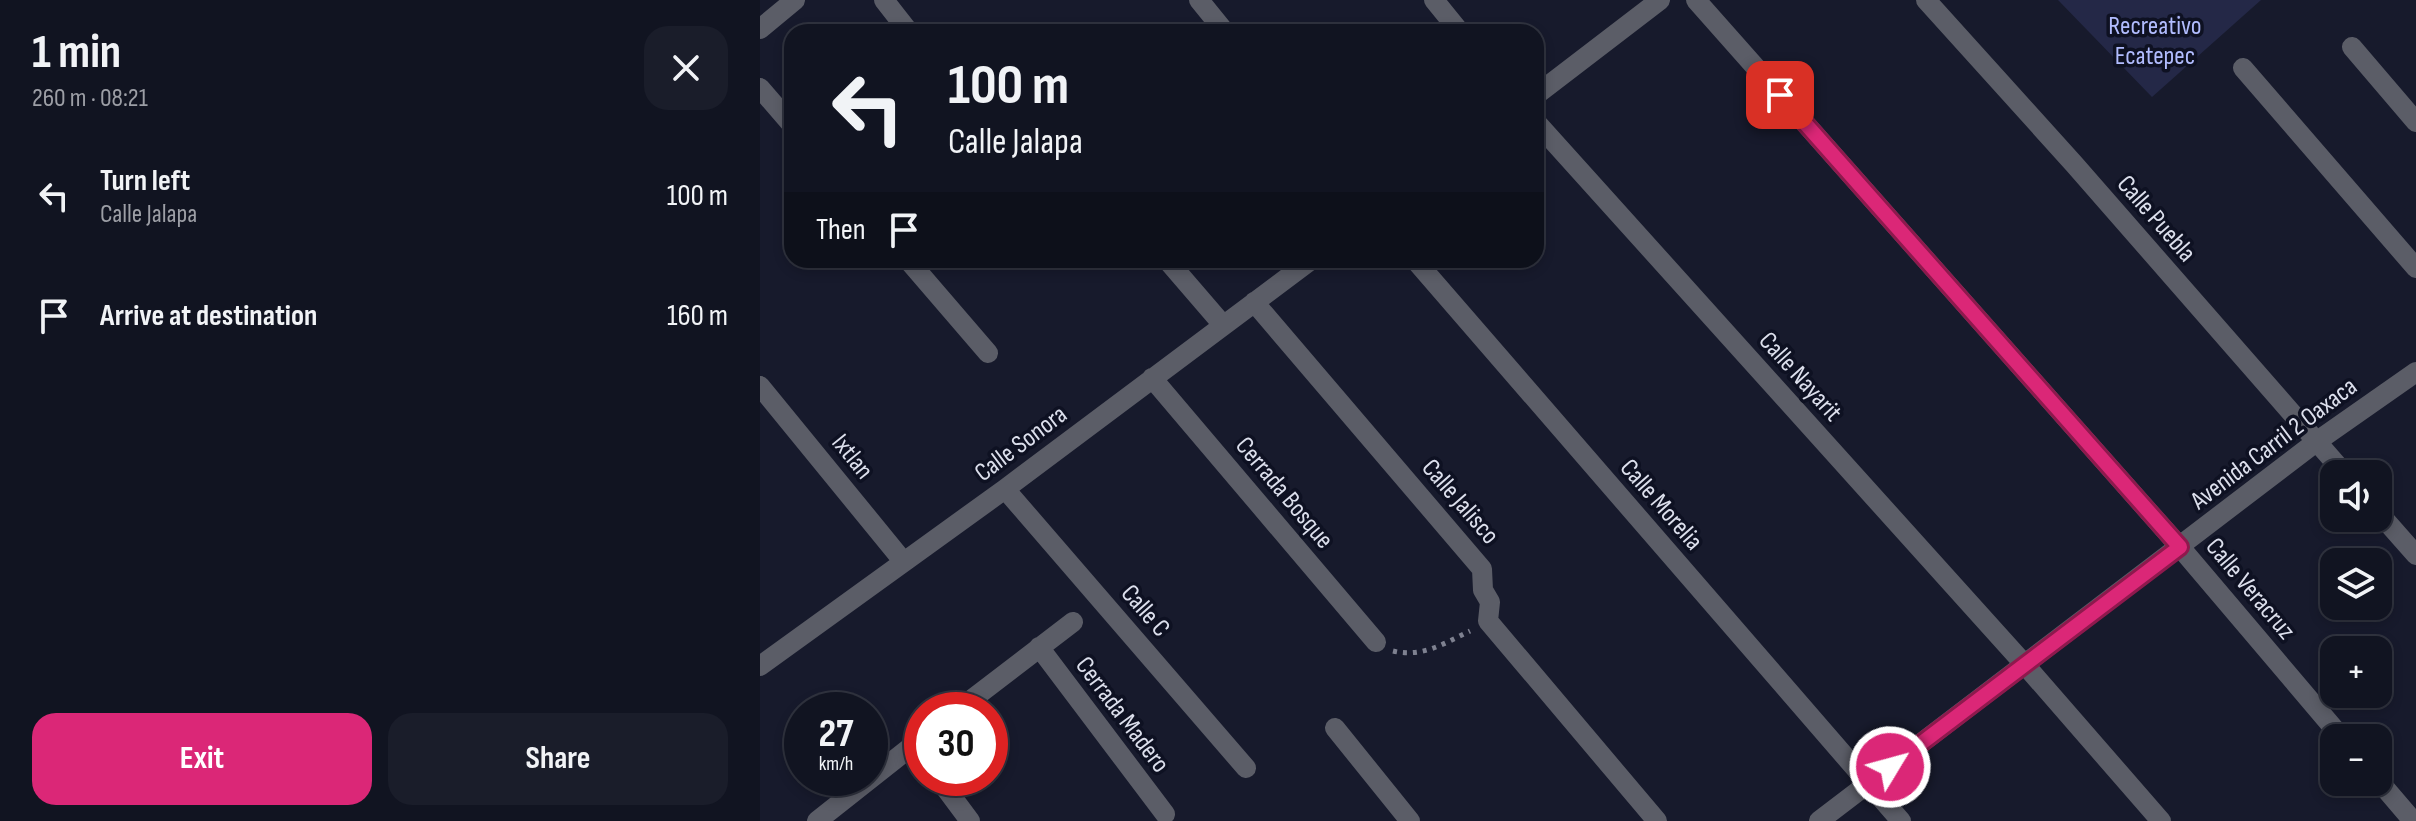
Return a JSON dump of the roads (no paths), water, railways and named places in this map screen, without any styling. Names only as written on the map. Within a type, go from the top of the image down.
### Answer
[{"type":"street","points":[[760,29],[795,0]]},
{"type":"street","points":[[884,0],[903,24]]},
{"type":"street","points":[[1199,0],[1218,24]]},
{"type":"street","points":[[1434,0],[1454,24]]},
{"type":"street","points":[[1544,89],[1660,0]]},
{"type":"street","name":"Calle Veracruz","points":[[1696,0],[2180,547],[2330,724]]},
{"type":"street","name":"Calle Puebla","points":[[1926,0],[2332,460]]},
{"type":"street","points":[[2352,47],[2416,122]]},
{"type":"street","points":[[2243,68],[2416,268]]},
{"type":"street","points":[[760,88],[784,116]]},
{"type":"street","name":"Calle Nayarit","points":[[1544,131],[2026,666],[2161,821]]},
{"type":"street","points":[[915,268],[988,353]]},
{"type":"street","points":[[1174,268],[1223,325]]},
{"type":"street","name":"Calle Sonora","points":[[760,666],[1005,489],[1300,268]]},
{"type":"street","name":"Calle Morelia","points":[[1422,268],[1901,821]]},
{"type":"street","name":"Calle Jalisco","points":[[1254,302],[1482,569],[1483,590],[1490,602],[1488,621],[1657,821]]},
{"type":"street","name":"Avenida Carril 2 Oaxaca","points":[[1819,821],[2316,442],[2414,376]]},
{"type":"street","name":"Cerrada Bosque","points":[[1152,378],[1376,642]]},
{"type":"street","name":"Ixtlan","points":[[760,386],[903,561]]},
{"type":"street","name":"Calle C","points":[[1005,489],[1246,768]]},
{"type":"street","points":[[2392,528],[2416,555]]},
{"type":"street","points":[[981,692],[1073,622]]},
{"type":"street","name":"Cerrada Madero","points":[[1039,647],[1165,814]]},
{"type":"street","points":[[1335,728],[1410,821]]},
{"type":"street","points":[[817,821],[904,758]]},
{"type":"street","points":[[951,796],[970,821]]},
{"type":"street","points":[[2392,796],[2413,821]]},
{"type":"park label","name":"Recreativo Ecatepec","points":[[2155,41]]}]
